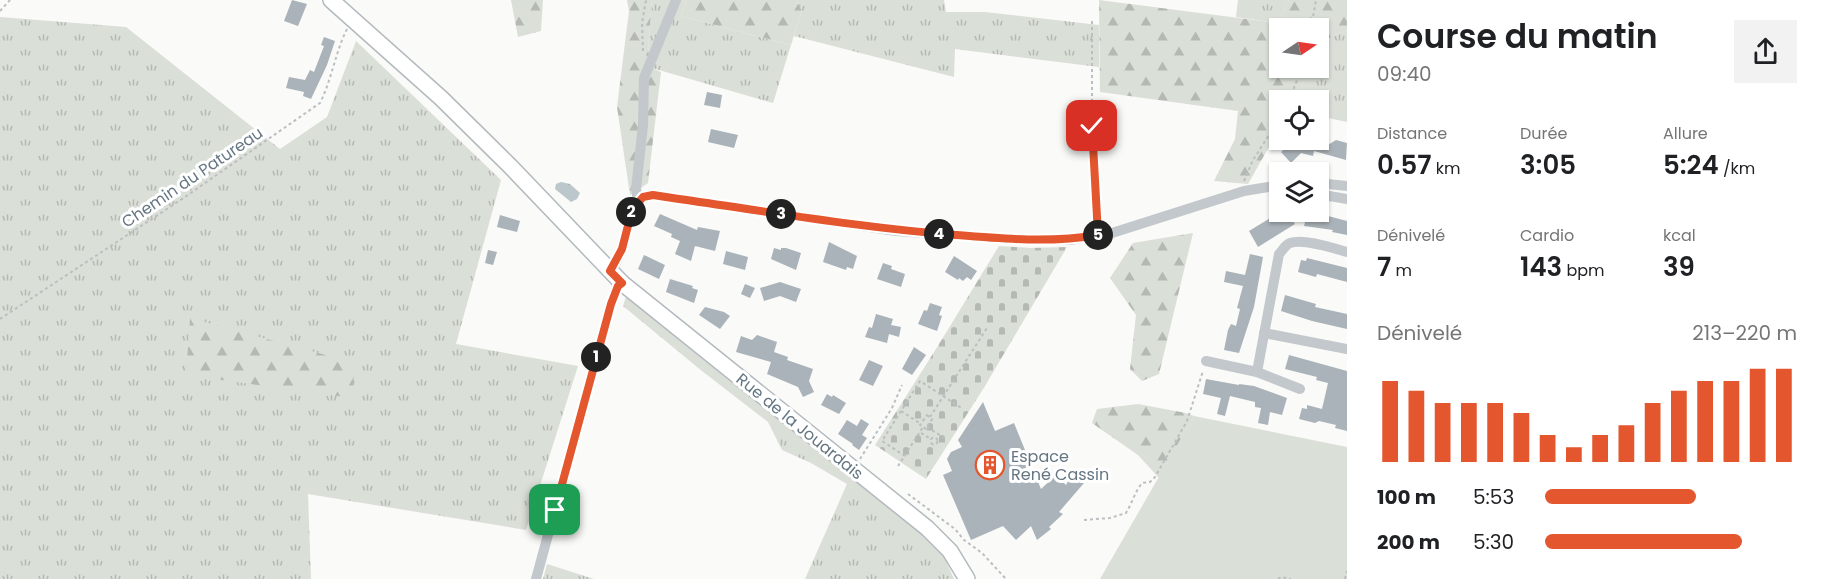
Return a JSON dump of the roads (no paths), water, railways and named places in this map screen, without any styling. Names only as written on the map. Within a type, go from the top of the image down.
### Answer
[{"type":"main road","name":"Rue de la Jouardais","points":[[332,0],[400,60],[495,151],[622,283],[927,528],[950,551],[967,579]]},
{"type":"street","points":[[638,200],[636,189],[643,125],[644,78],[676,0]]},
{"type":"street","points":[[1329,184],[1347,186]]},
{"type":"street","points":[[610,271],[622,249],[632,210],[638,200],[653,195],[919,233],[1023,240],[1070,240],[1112,233],[1244,191],[1269,187]]},
{"type":"street","points":[[1329,196],[1347,199]]},
{"type":"street","points":[[1257,372],[1280,254],[1287,244],[1296,242],[1347,252]]},
{"type":"street","points":[[536,579],[611,304],[618,286],[622,283]]},
{"type":"street","points":[[1264,333],[1347,349]]},
{"type":"street","points":[[1206,361],[1257,372],[1300,389]]},
{"type":"water","points":[[561,182],[570,184],[580,193],[577,199],[571,202],[555,189],[556,184]]},
{"type":"place","name":"Espace René Cassin","points":[[990,465]]}]
